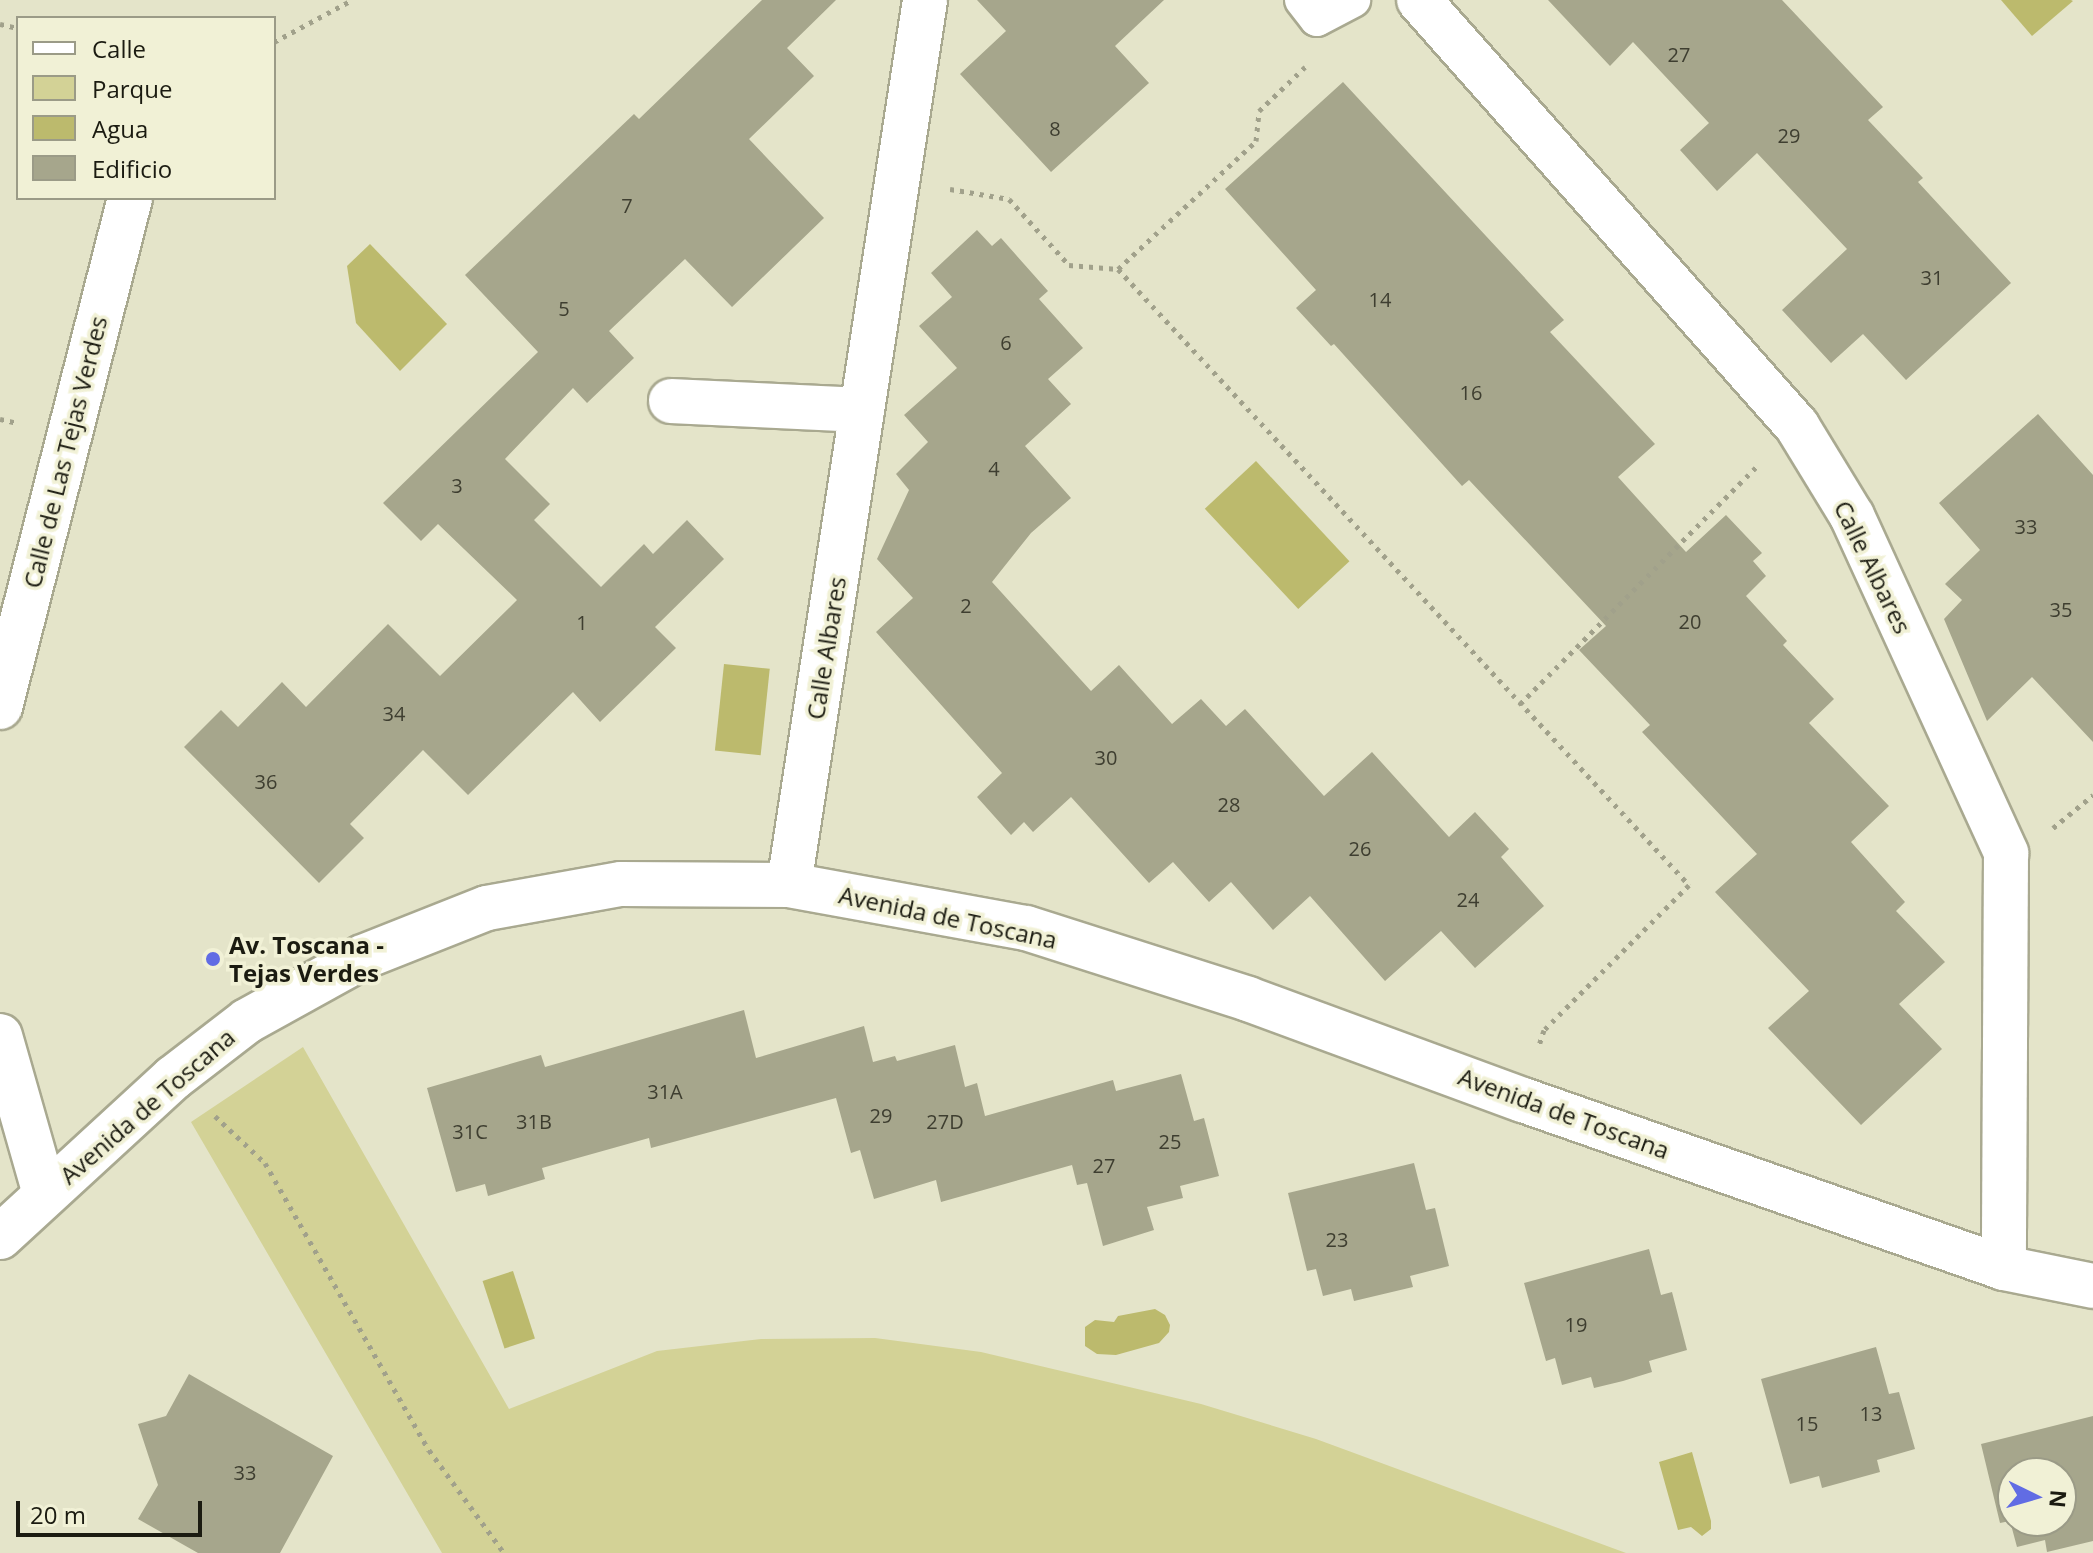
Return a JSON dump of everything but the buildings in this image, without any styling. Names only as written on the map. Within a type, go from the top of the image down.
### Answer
[{"type":"street","name":"Calle Albares","points":[[789,885],[925,0]]},
{"type":"street","name":"Calle Albares","points":[[1419,0],[1797,426],[1852,516],[2006,853],[2004,1268]]},
{"type":"street","name":"Calle de Las Tejas Verdes","points":[[0,707],[129,200]]},
{"type":"street","points":[[671,401],[862,410]]},
{"type":"street","name":"Avenida de Toscana","points":[[0,1237],[173,1078],[247,1021],[363,957],[487,908],[621,884],[789,885],[1026,928],[1248,999],[1523,1100],[2004,1268],[2093,1286]]},
{"type":"street","points":[[0,1036],[45,1194]]},
{"type":"lane","points":[[1310,9],[1353,0]]},
{"type":"path","points":[[276,41],[352,0]]},
{"type":"path","points":[[1118,269],[1256,141],[1259,111],[1305,70],[1310,9]]},
{"type":"path","points":[[898,181],[1009,199],[1069,265],[1118,269],[1689,885],[1544,1030],[1523,1100]]},
{"type":"path","points":[[1520,704],[1797,426]]},
{"type":"path","points":[[173,1078],[265,1163],[429,1450],[504,1553]]},
{"type":"green space","points":[[303,1047],[509,1409],[657,1351],[761,1339],[875,1338],[981,1352],[1201,1404],[1316,1439],[1626,1553],[442,1553],[191,1122]]},
{"type":"water","points":[[2001,0],[2071,0],[2073,1],[2032,36]]},
{"type":"water","points":[[370,244],[447,324],[400,371],[356,323],[347,266]]},
{"type":"water","points":[[1256,461],[1349,561],[1298,609],[1205,509]]},
{"type":"water","points":[[724,664],[770,669],[761,755],[715,751]]},
{"type":"water","points":[[513,1271],[535,1339],[505,1348],[483,1281]]},
{"type":"water","points":[[1155,1309],[1165,1315],[1170,1325],[1169,1332],[1159,1343],[1116,1355],[1097,1354],[1085,1346],[1085,1327],[1095,1320],[1114,1322],[1118,1316]]},
{"type":"water","points":[[1692,1452],[1711,1521],[1711,1529],[1702,1536],[1691,1527],[1678,1530],[1659,1462]]},
{"type":"place","name":"Av. Toscana - Tejas Verdes","points":[[213,959]]}]
